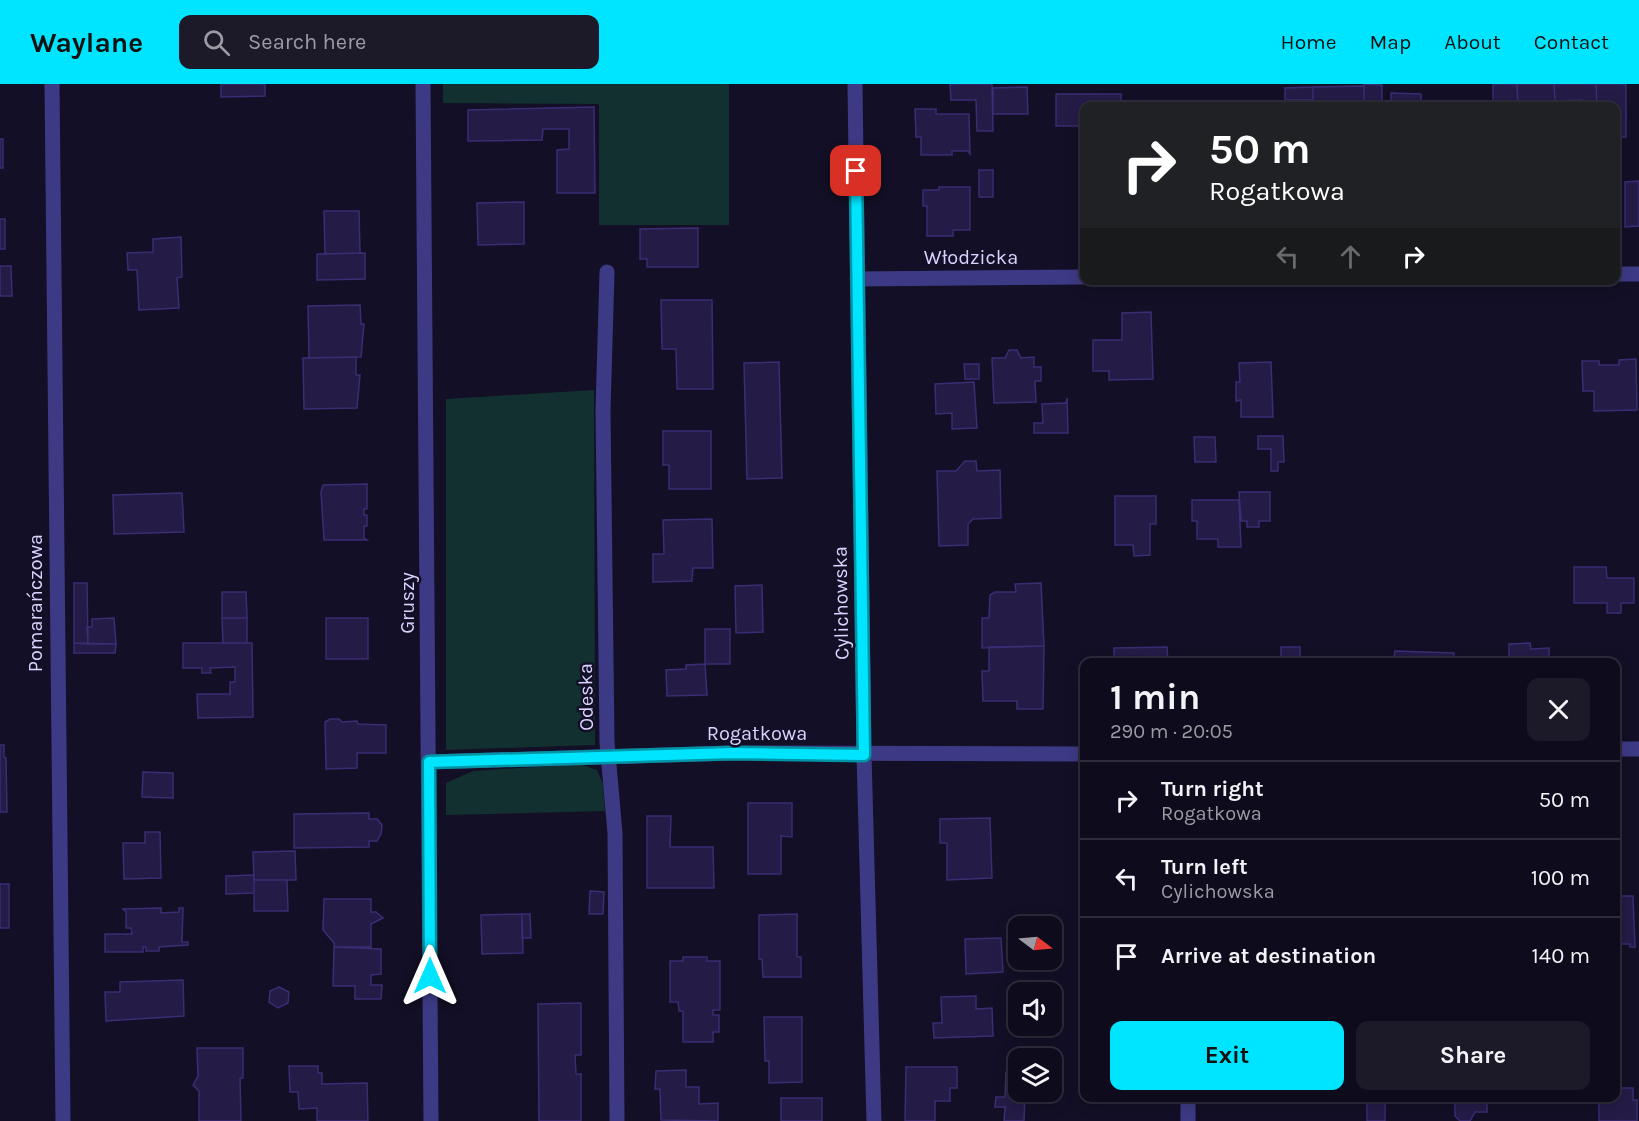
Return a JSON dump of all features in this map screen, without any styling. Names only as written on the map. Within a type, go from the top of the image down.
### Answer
[{"type":"street","name":"Pomarańczowa","points":[[52,84],[63,1121]]},
{"type":"street","name":"Gruszy","points":[[423,84],[431,1121]]},
{"type":"street","name":"Cylichowska","points":[[855,84],[864,755],[874,1121]]},
{"type":"street","name":"Odeska","points":[[607,272],[603,410],[609,756],[615,833],[617,1121]]},
{"type":"street","points":[[1620,274],[1639,274]]},
{"type":"street","name":"Włodzicka","points":[[857,279],[1080,278]]},
{"type":"street","points":[[1620,749],[1639,749]]},
{"type":"street","name":"Rogatkowa","points":[[429,762],[733,753],[1080,754]]},
{"type":"street","points":[[1188,1102],[1188,1121]]},
{"type":"green space","points":[[443,84],[729,84],[729,225],[599,225],[599,104],[443,103]]},
{"type":"green space","points":[[594,390],[595,745],[446,750],[446,399]]},
{"type":"green space","points":[[580,764],[597,770],[603,784],[605,811],[446,815],[446,783],[473,771]]},
{"type":"building","points":[[221,84],[265,84],[265,96],[221,97]]},
{"type":"building","points":[[950,84],[992,84],[993,131],[977,131],[976,100],[951,100]]},
{"type":"building","points":[[1364,84],[1382,85],[1382,102],[1364,102]]},
{"type":"building","points":[[1493,84],[1517,84],[1518,102],[1493,102]]},
{"type":"building","points":[[1517,84],[1554,84],[1555,101],[1518,102]]},
{"type":"building","points":[[1554,84],[1596,84],[1597,102],[1555,101]]},
{"type":"building","points":[[1596,84],[1626,84],[1626,137],[1620,137],[1620,102],[1597,102]]},
{"type":"building","points":[[1364,86],[1364,102],[1313,102],[1313,87]]},
{"type":"building","points":[[1027,87],[1028,114],[993,114],[993,88]]},
{"type":"building","points":[[1313,87],[1313,100],[1285,100],[1285,88]]},
{"type":"building","points":[[1391,93],[1421,94],[1421,102],[1391,102]]},
{"type":"building","points":[[1056,94],[1121,94],[1121,102],[1080,102],[1080,126],[1056,126]]},
{"type":"building","points":[[594,107],[595,193],[557,193],[557,150],[569,149],[569,129],[543,129],[542,140],[468,141],[468,110]]},
{"type":"building","points":[[915,109],[936,109],[936,114],[969,114],[970,154],[968,151],[952,151],[952,155],[921,155],[921,137],[916,137]]},
{"type":"building","points":[[0,139],[3,139],[3,168],[0,168]]},
{"type":"building","points":[[979,170],[993,170],[993,197],[979,197]]},
{"type":"building","points":[[1639,181],[1639,226],[1625,227],[1625,182]]},
{"type":"building","points":[[939,187],[970,187],[970,230],[953,230],[953,236],[927,236],[927,206],[923,206],[923,190],[939,190]]},
{"type":"building","points":[[524,202],[524,244],[478,245],[477,203]]},
{"type":"building","points":[[324,211],[359,211],[360,253],[325,254]]},
{"type":"building","points":[[0,219],[5,219],[5,249],[0,249]]},
{"type":"building","points":[[698,228],[698,267],[647,267],[647,259],[640,259],[640,229]]},
{"type":"building","points":[[181,237],[182,277],[177,278],[179,308],[139,310],[137,270],[128,270],[127,253],[153,252],[153,239]]},
{"type":"building","points":[[365,253],[365,279],[317,280],[317,254]]},
{"type":"building","points":[[0,266],[11,266],[12,296],[0,296]]},
{"type":"building","points":[[661,300],[712,300],[713,389],[677,389],[676,349],[662,349]]},
{"type":"building","points":[[360,305],[361,324],[364,324],[361,357],[309,358],[308,306]]},
{"type":"building","points":[[1151,312],[1153,379],[1109,380],[1109,371],[1093,371],[1093,340],[1122,340],[1122,313]]},
{"type":"building","points":[[1009,350],[1017,350],[1021,358],[1034,357],[1034,367],[1041,367],[1041,381],[1035,381],[1036,402],[994,403],[992,358],[1005,358]]},
{"type":"building","points":[[356,357],[356,375],[360,375],[357,408],[304,409],[303,358]]},
{"type":"building","points":[[1636,359],[1637,410],[1594,411],[1594,391],[1583,391],[1582,361],[1599,361],[1599,365],[1619,365],[1619,360]]},
{"type":"building","points":[[779,362],[782,478],[747,479],[744,363]]},
{"type":"building","points":[[1271,362],[1273,417],[1241,417],[1241,400],[1236,401],[1236,382],[1240,382],[1239,363]]},
{"type":"building","points":[[964,364],[979,364],[979,379],[965,379]]},
{"type":"building","points":[[974,382],[977,428],[952,429],[952,413],[936,414],[935,384]]},
{"type":"building","points":[[1067,398],[1068,433],[1034,433],[1034,423],[1043,423],[1042,404],[1066,403]]},
{"type":"building","points":[[663,431],[711,431],[711,489],[669,489],[669,465],[663,465]]},
{"type":"building","points":[[1258,436],[1283,436],[1284,462],[1278,462],[1278,471],[1271,471],[1271,449],[1258,449]]},
{"type":"building","points":[[1194,437],[1215,437],[1216,462],[1195,462]]},
{"type":"building","points":[[965,461],[976,461],[977,471],[1000,470],[1001,518],[973,519],[968,524],[968,545],[939,546],[937,471],[956,471]]},
{"type":"building","points":[[367,484],[367,509],[364,509],[364,515],[367,515],[367,526],[364,526],[364,538],[367,540],[324,540],[321,492],[323,485]]},
{"type":"building","points":[[1239,492],[1270,492],[1270,521],[1259,521],[1259,527],[1247,527],[1247,521],[1241,521]]},
{"type":"building","points":[[182,493],[184,532],[114,534],[113,495]]},
{"type":"building","points":[[1115,496],[1156,496],[1156,524],[1150,524],[1150,555],[1134,556],[1133,545],[1115,545]]},
{"type":"building","points":[[1192,500],[1239,500],[1241,547],[1218,547],[1218,539],[1197,539],[1197,521],[1192,521]]},
{"type":"building","points":[[712,519],[713,568],[693,568],[692,581],[653,582],[653,554],[664,554],[663,520]]},
{"type":"building","points":[[1574,567],[1606,567],[1607,578],[1634,578],[1634,603],[1621,603],[1621,613],[1607,613],[1607,603],[1574,603]]},
{"type":"building","points":[[74,583],[87,583],[88,644],[74,643]]},
{"type":"building","points":[[1041,583],[1044,646],[982,648],[982,618],[989,618],[990,595],[995,592],[1016,592],[1015,584]]},
{"type":"building","points":[[762,585],[763,632],[736,633],[735,586]]},
{"type":"building","points":[[222,592],[246,592],[247,618],[222,618]]},
{"type":"building","points":[[114,618],[116,644],[88,644],[87,627],[92,627],[92,619]]},
{"type":"building","points":[[222,618],[247,618],[247,643],[223,643]]},
{"type":"building","points":[[326,618],[368,618],[368,659],[326,659]]},
{"type":"building","points":[[705,629],[730,629],[730,664],[705,664]]},
{"type":"building","points":[[74,643],[116,644],[115,653],[74,653]]},
{"type":"building","points":[[183,643],[252,643],[253,717],[198,718],[197,694],[230,694],[230,682],[235,682],[235,667],[210,668],[211,673],[202,673],[202,668],[183,668]]},
{"type":"building","points":[[1530,643],[1531,649],[1549,648],[1549,658],[1509,658],[1509,644]]},
{"type":"building","points":[[1044,646],[1043,709],[1017,709],[1017,701],[983,701],[982,671],[989,671],[989,647]]},
{"type":"building","points":[[1167,647],[1168,658],[1114,658],[1114,648]]},
{"type":"building","points":[[1281,647],[1300,647],[1300,658],[1281,658]]},
{"type":"building","points":[[1395,651],[1454,653],[1454,658],[1394,658]]},
{"type":"building","points":[[705,664],[707,695],[667,696],[666,670],[686,669],[686,665]]},
{"type":"building","points":[[330,719],[339,719],[342,722],[357,721],[358,724],[386,725],[386,753],[357,753],[357,768],[326,769],[325,722]]},
{"type":"building","points":[[0,745],[4,745],[4,757],[6,758],[7,812],[0,812]]},
{"type":"building","points":[[143,772],[173,773],[173,798],[142,797]]},
{"type":"building","points":[[748,803],[792,803],[792,837],[781,836],[781,874],[748,874]]},
{"type":"building","points":[[369,813],[369,819],[377,819],[382,825],[377,841],[369,841],[369,847],[294,848],[294,814]]},
{"type":"building","points":[[647,816],[671,816],[670,847],[713,847],[714,888],[647,888]]},
{"type":"building","points":[[990,818],[992,878],[947,880],[947,843],[940,843],[940,819]]},
{"type":"building","points":[[145,832],[160,832],[161,878],[124,879],[123,843],[145,843]]},
{"type":"building","points":[[295,851],[296,880],[254,880],[253,852]]},
{"type":"building","points":[[254,875],[254,893],[226,894],[226,876]]},
{"type":"building","points":[[254,880],[287,880],[288,911],[254,911]]},
{"type":"building","points":[[0,884],[9,884],[9,928],[0,928]]},
{"type":"building","points":[[590,891],[604,892],[603,914],[589,914]]},
{"type":"building","points":[[1620,896],[1633,896],[1635,947],[1630,947],[1630,944],[1620,944]]},
{"type":"building","points":[[324,899],[371,899],[371,912],[376,912],[383,918],[371,924],[371,947],[334,947],[334,943],[323,930]]},
{"type":"building","points":[[161,908],[161,913],[179,912],[179,908],[183,908],[182,942],[188,942],[188,945],[159,947],[159,951],[146,951],[146,947],[143,947],[143,952],[105,952],[105,934],[132,934],[131,928],[126,928],[126,912],[123,909]]},
{"type":"building","points":[[522,914],[523,953],[482,954],[481,915]]},
{"type":"building","points":[[522,914],[530,914],[531,938],[522,938]]},
{"type":"building","points":[[797,914],[797,957],[801,957],[801,977],[763,977],[762,959],[759,959],[759,915]]},
{"type":"building","points":[[1001,938],[1003,972],[966,974],[965,939]]},
{"type":"building","points":[[334,947],[381,949],[381,974],[371,975],[371,985],[382,985],[381,999],[355,999],[355,986],[333,986]]},
{"type":"building","points":[[683,957],[707,957],[707,961],[720,961],[720,1010],[713,1010],[713,1015],[719,1015],[719,1032],[713,1032],[713,1042],[683,1042],[683,1011],[679,1011],[678,1002],[670,1002],[670,961],[683,961]]},
{"type":"building","points":[[183,980],[184,1016],[106,1021],[105,992],[120,992],[120,982]]},
{"type":"building","points":[[279,987],[289,992],[288,1003],[278,1008],[269,1002],[270,991]]},
{"type":"building","points":[[976,996],[976,1009],[992,1008],[993,1036],[934,1038],[933,1023],[942,1023],[941,997]]},
{"type":"building","points":[[581,1003],[581,1055],[575,1055],[576,1074],[581,1074],[581,1121],[539,1121],[538,1004]]},
{"type":"building","points":[[764,1017],[802,1017],[802,1082],[769,1083],[769,1061],[765,1061]]},
{"type":"building","points":[[197,1048],[243,1048],[243,1078],[240,1078],[241,1121],[199,1121],[199,1091],[193,1085],[198,1076]]},
{"type":"building","points":[[289,1066],[318,1066],[318,1073],[322,1073],[322,1084],[367,1083],[368,1121],[317,1121],[317,1108],[299,1109],[298,1092],[290,1092]]},
{"type":"building","points":[[906,1067],[957,1067],[957,1088],[950,1088],[950,1101],[935,1101],[935,1121],[905,1121]]},
{"type":"building","points":[[686,1070],[686,1087],[699,1087],[699,1104],[718,1103],[718,1121],[661,1120],[660,1089],[655,1089],[656,1071]]},
{"type":"building","points":[[1006,1072],[1008,1072],[1008,1102],[1025,1102],[1024,1121],[1004,1121],[1005,1107],[995,1107],[996,1097],[1005,1097]]},
{"type":"building","points":[[1620,1088],[1633,1088],[1633,1100],[1637,1100],[1637,1121],[1599,1121],[1599,1102],[1620,1102]]},
{"type":"building","points":[[781,1098],[822,1098],[822,1121],[781,1121]]},
{"type":"building","points":[[1367,1102],[1385,1102],[1385,1121],[1367,1121]]},
{"type":"building","points":[[1455,1102],[1487,1102],[1487,1112],[1475,1112],[1470,1121],[1460,1121],[1455,1116]]},
{"type":"route","points":[[430,976],[429,762],[733,753],[864,755],[856,171]]}]
